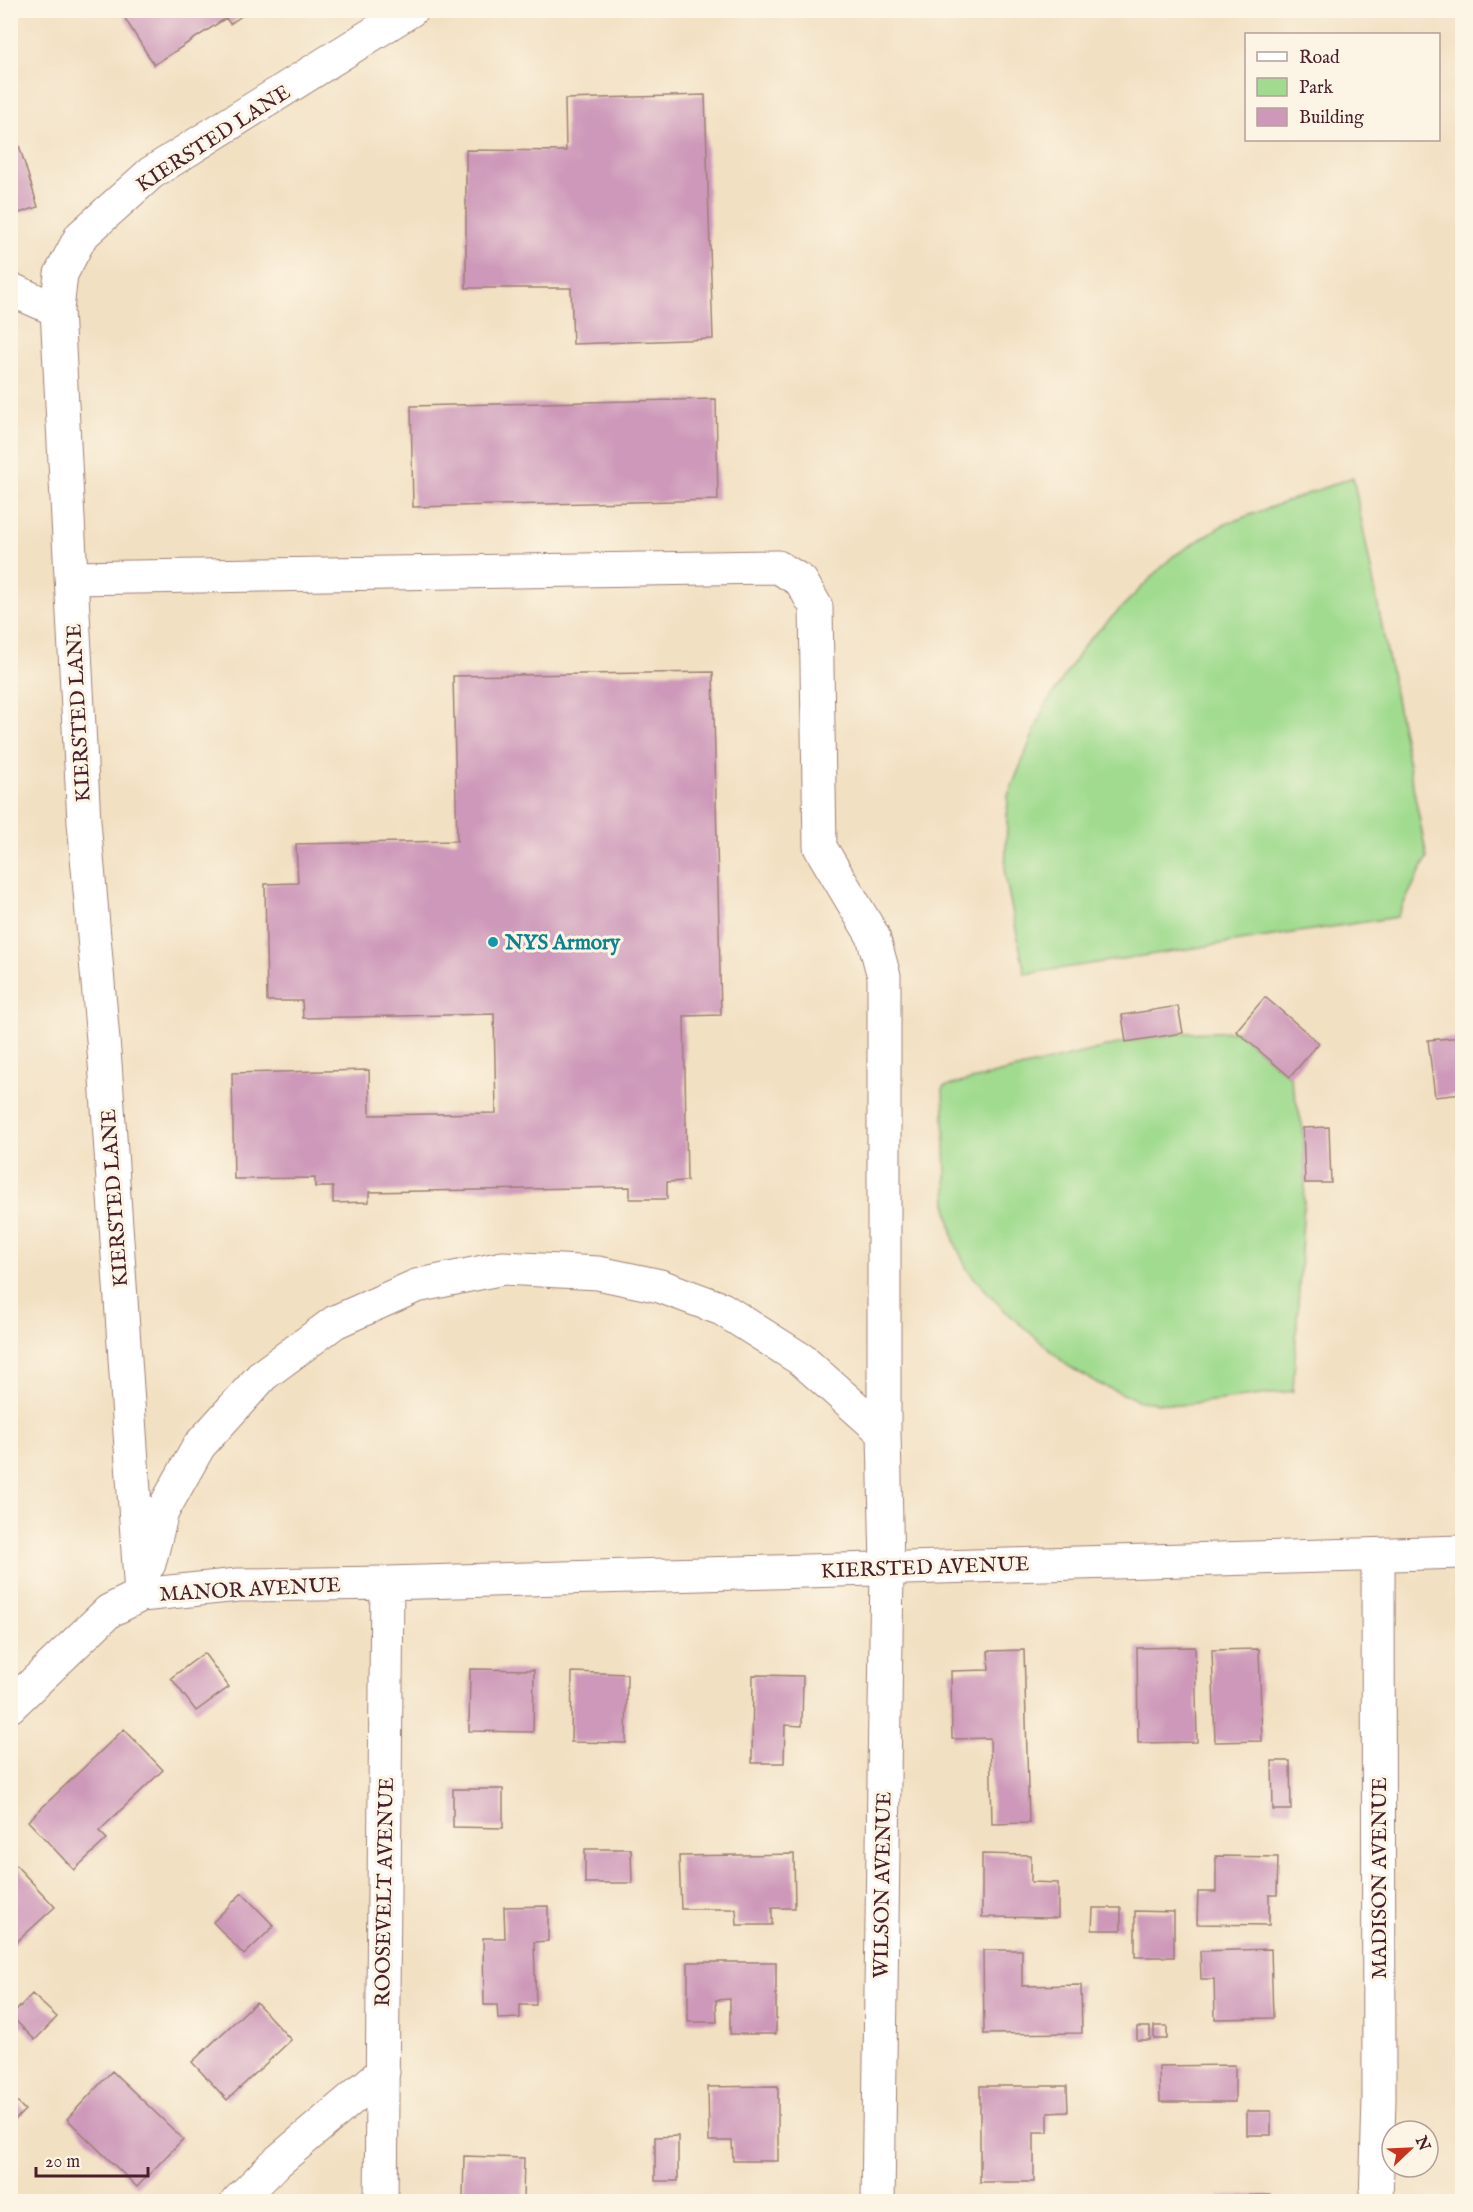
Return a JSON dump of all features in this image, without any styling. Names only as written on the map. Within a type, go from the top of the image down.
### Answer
[{"type":"street","name":"KIERSTED LANE","points":[[141,1595],[105,1063],[84,822],[57,310],[61,274],[81,236],[152,173],[411,10]]},
{"type":"street","points":[[10,289],[57,310]]},
{"type":"street","name":"WILSON AVENUE","points":[[71,578],[778,567],[801,581],[816,606],[820,847],[873,936],[884,976],[884,1433],[887,1568],[878,2202]]},
{"type":"street","points":[[141,1595],[162,1512],[199,1446],[262,1375],[335,1322],[416,1286],[503,1268],[598,1273],[660,1286],[722,1310],[802,1360],[884,1433]]},
{"type":"street","name":"KIERSTED AVENUE","points":[[387,1583],[1462,1551]]},
{"type":"street","name":"MADISON AVENUE","points":[[1376,2202],[1379,2100],[1378,1555]]},
{"type":"street","name":"MANOR AVENUE","points":[[10,1706],[109,1611],[141,1595],[238,1585],[387,1583]]},
{"type":"street","name":"ROOSEVELT AVENUE","points":[[381,2202],[387,1583]]},
{"type":"street","points":[[237,2202],[277,2162],[383,2072]]},
{"type":"green space","points":[[1353,477],[1427,858],[1397,917],[1025,974],[1005,875],[1008,796],[1044,708],[1085,644],[1172,557],[1223,525]]},
{"type":"green space","points":[[1236,1031],[1290,1077],[1303,1128],[1305,1184],[1293,1391],[1180,1405],[1140,1401],[1099,1384],[1068,1366],[1003,1309],[968,1271],[954,1241],[947,1206],[943,1087],[1126,1042],[1183,1033]]},
{"type":"building","points":[[134,10],[250,10],[230,24],[226,18],[154,65],[124,17]]},
{"type":"building","points":[[705,95],[713,339],[573,344],[571,288],[466,288],[466,150],[566,151],[565,99]]},
{"type":"building","points":[[10,116],[38,207],[10,216]]},
{"type":"building","points":[[716,399],[718,500],[413,507],[411,406]]},
{"type":"building","name":"NYS Armory","points":[[713,672],[721,1015],[684,1016],[687,1181],[667,1182],[667,1199],[630,1199],[630,1187],[369,1192],[369,1202],[333,1203],[333,1187],[315,1187],[315,1178],[234,1179],[232,1073],[369,1070],[370,1115],[496,1113],[494,1014],[303,1018],[302,1001],[267,1001],[265,884],[298,883],[296,844],[457,841],[453,676]]},
{"type":"building","points":[[1265,997],[1319,1043],[1290,1077],[1236,1031]]},
{"type":"building","points":[[1178,1006],[1183,1033],[1126,1042],[1122,1015]]},
{"type":"building","points":[[1462,1037],[1462,1094],[1435,1097],[1428,1040]]},
{"type":"building","points":[[1329,1127],[1331,1183],[1305,1183],[1303,1128]]},
{"type":"building","points":[[1195,1647],[1197,1742],[1138,1743],[1137,1648]]},
{"type":"building","points":[[1259,1649],[1262,1741],[1215,1742],[1212,1650]]},
{"type":"building","points":[[1024,1650],[1029,1823],[992,1824],[990,1738],[952,1739],[951,1671],[989,1670],[988,1651]]},
{"type":"building","points":[[204,1653],[229,1687],[196,1711],[171,1678]]},
{"type":"building","points":[[470,1669],[534,1670],[533,1732],[469,1731]]},
{"type":"building","points":[[572,1672],[627,1674],[626,1743],[571,1742]]},
{"type":"building","points":[[753,1675],[803,1676],[802,1726],[785,1725],[784,1763],[752,1763]]},
{"type":"building","points":[[124,1729],[163,1770],[99,1831],[107,1839],[74,1870],[28,1821]]},
{"type":"building","points":[[1272,1761],[1290,1761],[1291,1810],[1273,1810]]},
{"type":"building","points":[[453,1789],[503,1789],[503,1828],[453,1827]]},
{"type":"building","points":[[585,1849],[631,1849],[632,1883],[585,1883]]},
{"type":"building","points":[[794,1854],[795,1908],[772,1908],[772,1925],[737,1925],[736,1909],[681,1909],[679,1856]]},
{"type":"building","points":[[982,1854],[1031,1855],[1031,1882],[1058,1883],[1058,1918],[982,1917]]},
{"type":"building","points":[[1216,1856],[1278,1857],[1277,1895],[1269,1895],[1269,1925],[1197,1924],[1198,1892],[1216,1892]]},
{"type":"building","points":[[10,1859],[55,1907],[10,1948]]},
{"type":"building","points":[[242,1893],[274,1926],[244,1955],[213,1922]]},
{"type":"building","points":[[548,1906],[548,1941],[534,1942],[536,2005],[520,2005],[520,2018],[498,2019],[497,2005],[484,2005],[483,1938],[505,1938],[504,1907]]},
{"type":"building","points":[[1093,1908],[1121,1908],[1121,1930],[1092,1930]]},
{"type":"building","points":[[1135,1911],[1174,1912],[1174,1957],[1135,1957]]},
{"type":"building","points":[[1271,1949],[1273,2018],[1215,2019],[1214,1979],[1201,1979],[1200,1951]]},
{"type":"building","points":[[983,1950],[1022,1950],[1022,1986],[1081,1985],[1082,2033],[984,2034]]},
{"type":"building","points":[[688,1962],[776,1962],[776,2034],[730,2034],[730,1999],[716,2000],[717,2022],[688,2022]]},
{"type":"building","points":[[32,1994],[57,2017],[35,2040],[11,2016]]},
{"type":"building","points":[[256,2002],[291,2040],[227,2100],[192,2062]]},
{"type":"building","points":[[1154,2026],[1167,2026],[1167,2039],[1154,2039]]},
{"type":"building","points":[[1137,2027],[1150,2027],[1150,2040],[1137,2040]]},
{"type":"building","points":[[1235,2065],[1235,2102],[1160,2102],[1159,2066]]},
{"type":"building","points":[[112,2071],[183,2139],[137,2187],[67,2119]]},
{"type":"building","points":[[778,2086],[778,2161],[733,2161],[732,2141],[709,2141],[708,2087]]},
{"type":"building","points":[[980,2086],[1067,2086],[1068,2112],[1048,2113],[1048,2132],[1034,2132],[1034,2182],[980,2182]]},
{"type":"building","points":[[10,2095],[25,2110],[10,2125]]},
{"type":"building","points":[[1247,2111],[1271,2111],[1271,2135],[1247,2135]]},
{"type":"building","points":[[678,2136],[678,2181],[655,2181],[655,2137]]},
{"type":"building","points":[[464,2156],[524,2158],[523,2201],[463,2199]]},
{"type":"building","points":[[1270,2195],[1270,2202],[1219,2202],[1219,2196]]},
{"type":"place","name":"NYS Armory","points":[[493,942]]}]
